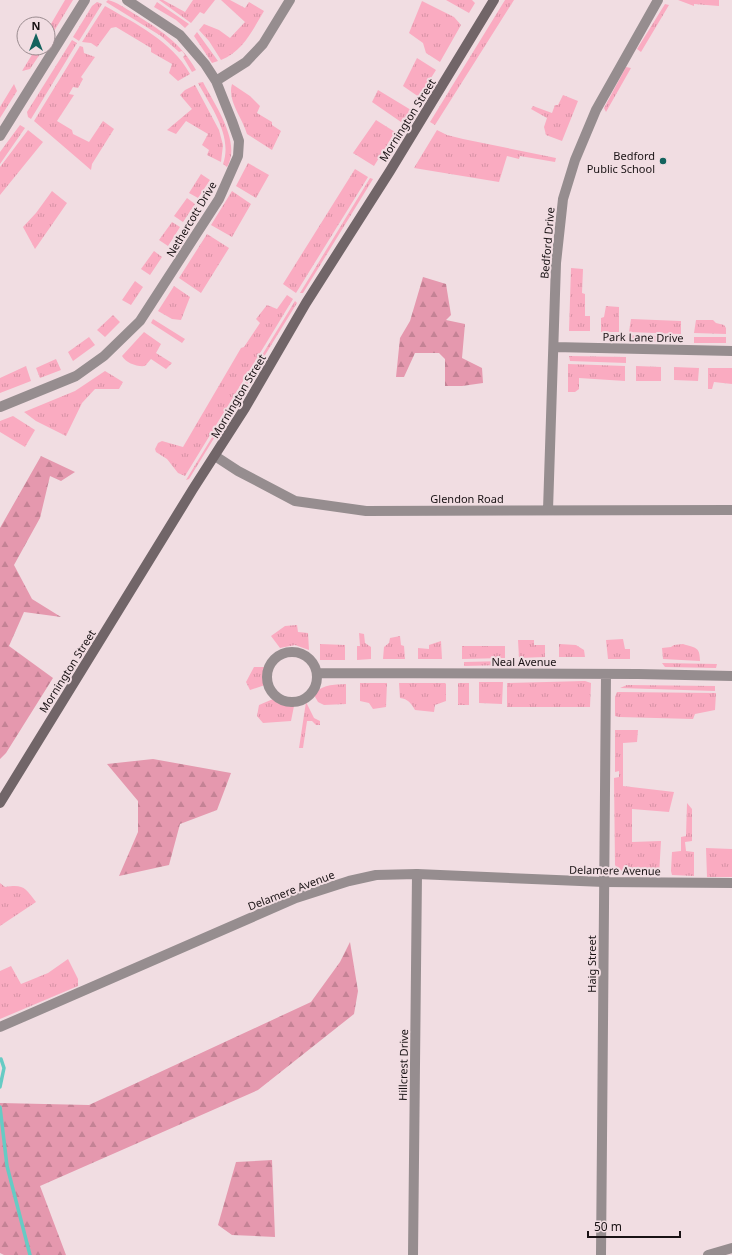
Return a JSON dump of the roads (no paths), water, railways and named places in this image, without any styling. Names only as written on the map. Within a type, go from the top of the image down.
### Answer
[{"type":"main road","name":"Mornington Street","points":[[0,803],[215,456],[306,303],[390,171],[494,0]]},
{"type":"street","points":[[0,136],[85,0]]},
{"type":"street","name":"Nethercott Drive","points":[[0,407],[76,376],[110,350],[140,320],[158,295],[220,199],[238,156],[239,141],[216,80],[205,64],[180,35],[127,0]]},
{"type":"street","points":[[216,80],[246,62],[263,44],[290,0]]},
{"type":"street","name":"Bedford Drive","points":[[548,510],[556,263],[563,199],[574,160],[596,110],[658,0]]},
{"type":"street","name":"Park Lane Drive","points":[[554,347],[732,351]]},
{"type":"street","name":"Glendon Road","points":[[215,456],[238,471],[295,501],[366,511],[732,510]]},
{"type":"street","points":[[289,651],[299,652],[307,656],[313,663],[317,673],[317,682],[314,690],[300,701],[291,702],[282,700],[270,689],[267,681],[267,672],[273,659],[289,651]]},
{"type":"street","name":"Neal Avenue","points":[[317,673],[732,676]]},
{"type":"street","name":"Haig Street","points":[[601,1255],[606,674]]},
{"type":"street","name":"Delamere Avenue","points":[[0,1027],[296,898],[349,881],[376,875],[417,874],[604,882],[732,883]]},
{"type":"street","name":"Hillcrest Drive","points":[[413,1255],[417,874]]},
{"type":"street","points":[[708,1255],[732,1248]]},
{"type":"waterway","points":[[0,1087],[4,1068],[1,1059]]},
{"type":"waterway","points":[[0,1107],[7,1166],[30,1255]]},
{"type":"place","name":"Bedford Public School","points":[[663,161]]}]
